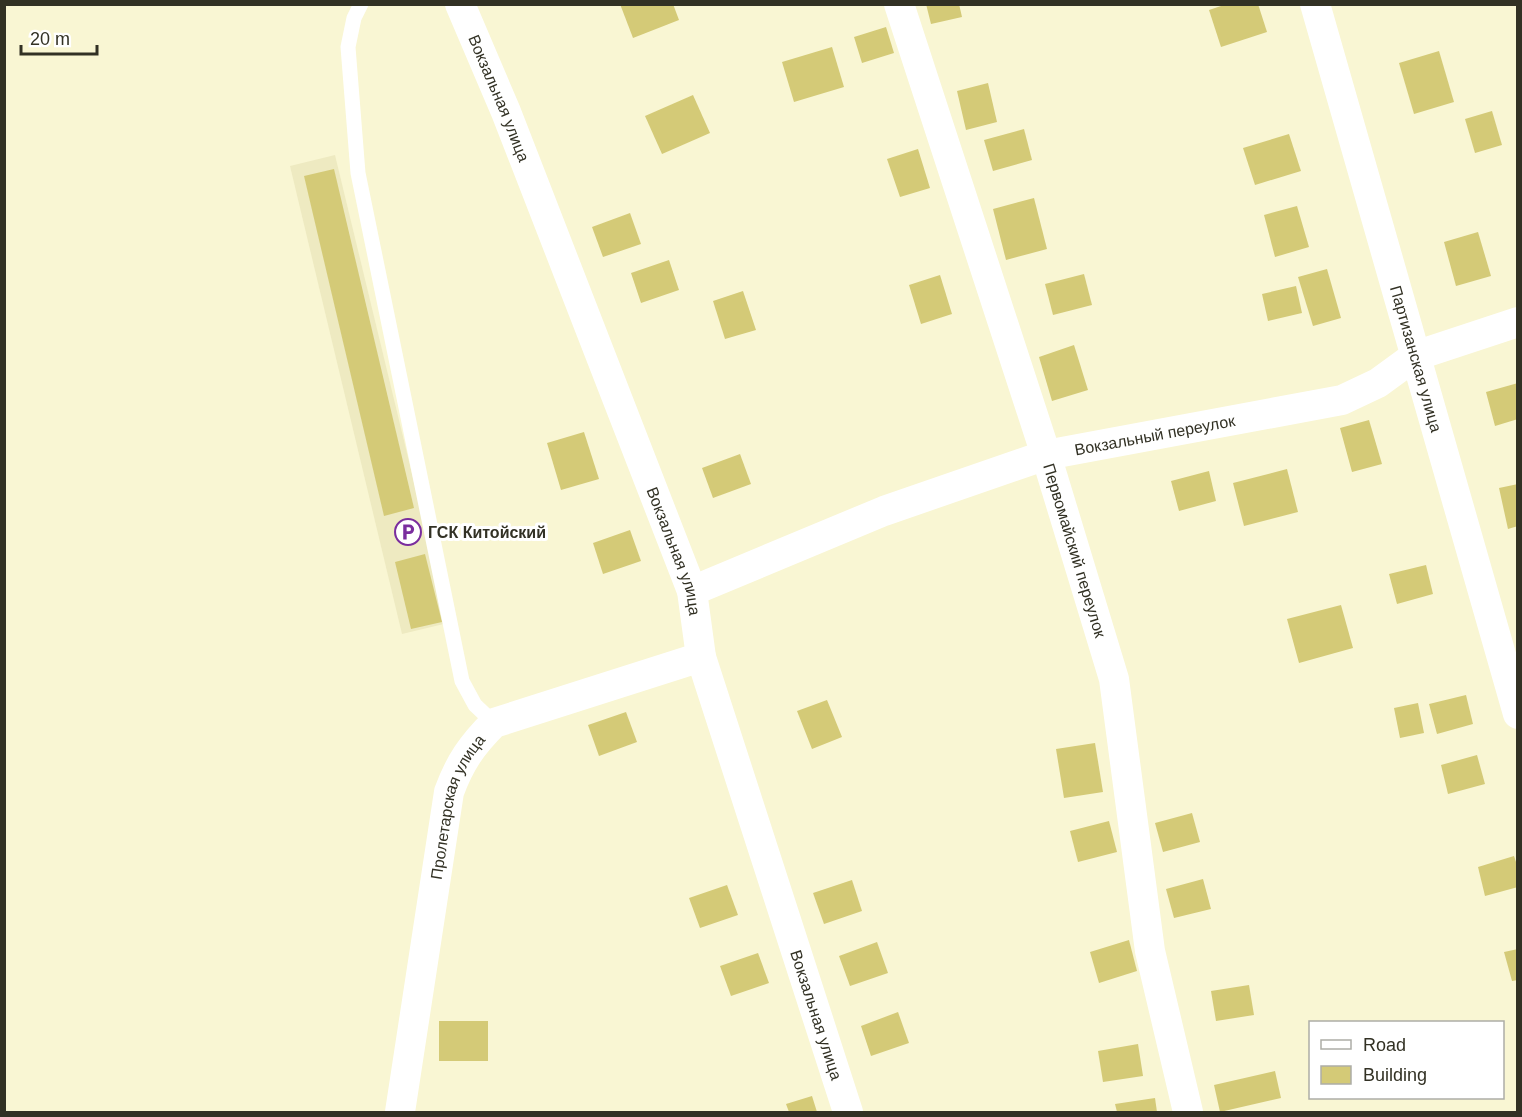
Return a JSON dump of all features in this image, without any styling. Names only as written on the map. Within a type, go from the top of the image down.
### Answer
[{"type":"street","name":"Вокзальная улица","points":[[460,4],[506,112],[692,591],[701,657],[848,1113]]},
{"type":"street","name":"Первомайский переулок","points":[[899,4],[1046,455],[1114,679],[1150,951],[1188,1113]]},
{"type":"street","name":"Партизанская улица","points":[[1315,4],[1516,705]]},
{"type":"street","name":"Вокзальный переулок","points":[[692,591],[884,511],[1046,455],[1342,400],[1378,383],[1415,356],[1518,322]]},
{"type":"street","name":"Пролетарская улица","points":[[400,1113],[449,792],[459,766],[476,742],[494,723],[701,657]]},
{"type":"lane","points":[[361,4],[354,18],[348,47],[358,173],[462,681],[475,705],[494,723]]},
{"type":"shaded area","points":[[335,155],[448,623],[402,634],[290,166]]},
{"type":"building","points":[[620,4],[673,4],[679,20],[633,38]]},
{"type":"building","points":[[926,4],[959,4],[962,17],[931,24]]},
{"type":"building","points":[[1227,4],[1258,4],[1267,32],[1221,47],[1209,10]]},
{"type":"building","points":[[886,27],[894,53],[862,63],[854,37]]},
{"type":"building","points":[[832,47],[844,87],[794,102],[782,62]]},
{"type":"building","points":[[1439,51],[1454,102],[1414,114],[1399,63]]},
{"type":"building","points":[[988,83],[997,122],[966,130],[957,91]]},
{"type":"building","points":[[693,95],[710,133],[662,154],[645,116]]},
{"type":"building","points":[[1492,111],[1502,145],[1475,153],[1465,119]]},
{"type":"building","points":[[1024,129],[1032,160],[993,171],[984,140]]},
{"type":"building","points":[[1289,134],[1301,171],[1255,185],[1243,148]]},
{"type":"building","points":[[918,149],[930,188],[900,197],[887,159]]},
{"type":"building","points":[[334,169],[414,508],[384,516],[304,176]]},
{"type":"building","points":[[1034,198],[1047,249],[1006,260],[993,209]]},
{"type":"building","points":[[1297,206],[1309,247],[1275,257],[1264,215]]},
{"type":"building","points":[[630,213],[641,244],[603,257],[592,227]]},
{"type":"building","points":[[1478,232],[1491,276],[1456,286],[1444,242]]},
{"type":"building","points":[[669,260],[679,290],[641,303],[631,273]]},
{"type":"building","points":[[1327,269],[1341,318],[1313,326],[1298,277]]},
{"type":"building","points":[[1084,274],[1092,305],[1053,315],[1045,284]]},
{"type":"building","points":[[940,275],[952,314],[921,324],[909,285]]},
{"type":"building","points":[[1296,286],[1302,313],[1268,321],[1262,294]]},
{"type":"building","points":[[743,291],[756,330],[725,339],[713,301]]},
{"type":"building","points":[[1074,345],[1088,390],[1052,401],[1039,357]]},
{"type":"building","points":[[1518,383],[1518,419],[1495,426],[1486,392]]},
{"type":"building","points":[[1369,420],[1382,464],[1352,472],[1340,428]]},
{"type":"building","points":[[584,432],[599,479],[561,490],[547,443]]},
{"type":"building","points":[[740,454],[751,484],[713,498],[702,468]]},
{"type":"building","points":[[1287,469],[1298,512],[1244,526],[1233,483]]},
{"type":"building","points":[[1209,471],[1216,501],[1179,511],[1171,481]]},
{"type":"building","points":[[1518,484],[1518,526],[1508,529],[1499,488]]},
{"type":"building","points":[[630,530],[641,561],[603,574],[593,543]]},
{"type":"building","points":[[425,554],[442,622],[411,629],[395,562]]},
{"type":"building","points":[[1426,565],[1433,594],[1397,604],[1389,574]]},
{"type":"building","points":[[1341,605],[1353,648],[1299,663],[1287,619]]},
{"type":"building","points":[[1466,695],[1473,724],[1437,734],[1429,704]]},
{"type":"building","points":[[827,700],[842,737],[812,749],[797,711]]},
{"type":"building","points":[[1418,703],[1424,733],[1400,738],[1394,708]]},
{"type":"building","points":[[626,712],[637,742],[599,756],[588,725]]},
{"type":"building","points":[[1095,743],[1103,792],[1064,798],[1056,749]]},
{"type":"building","points":[[1477,755],[1485,784],[1448,794],[1441,765]]},
{"type":"building","points":[[1192,813],[1200,842],[1163,852],[1155,823]]},
{"type":"building","points":[[1109,821],[1117,852],[1078,862],[1070,831]]},
{"type":"building","points":[[1514,856],[1518,868],[1518,887],[1485,896],[1478,867]]},
{"type":"building","points":[[1203,879],[1211,909],[1174,918],[1166,889]]},
{"type":"building","points":[[852,880],[862,911],[824,924],[813,893]]},
{"type":"building","points":[[727,885],[738,915],[700,928],[689,898]]},
{"type":"building","points":[[1129,940],[1137,971],[1099,983],[1090,952]]},
{"type":"building","points":[[877,942],[888,973],[850,986],[839,956]]},
{"type":"building","points":[[1518,949],[1518,980],[1512,981],[1504,952]]},
{"type":"building","points":[[758,953],[769,983],[731,996],[720,966]]},
{"type":"building","points":[[1249,985],[1254,1015],[1216,1021],[1211,991]]},
{"type":"building","points":[[898,1012],[909,1043],[871,1056],[861,1026]]},
{"type":"building","points":[[439,1021],[488,1021],[488,1061],[439,1061]]},
{"type":"building","points":[[1138,1044],[1143,1076],[1103,1082],[1098,1051]]},
{"type":"building","points":[[1275,1071],[1281,1098],[1220,1112],[1214,1085]]},
{"type":"building","points":[[812,1096],[817,1112],[789,1112],[786,1104]]},
{"type":"building","points":[[1155,1098],[1157,1112],[1117,1112],[1115,1104]]},
{"type":"place","name":"ГСК Китойский","points":[[408,532]]}]
